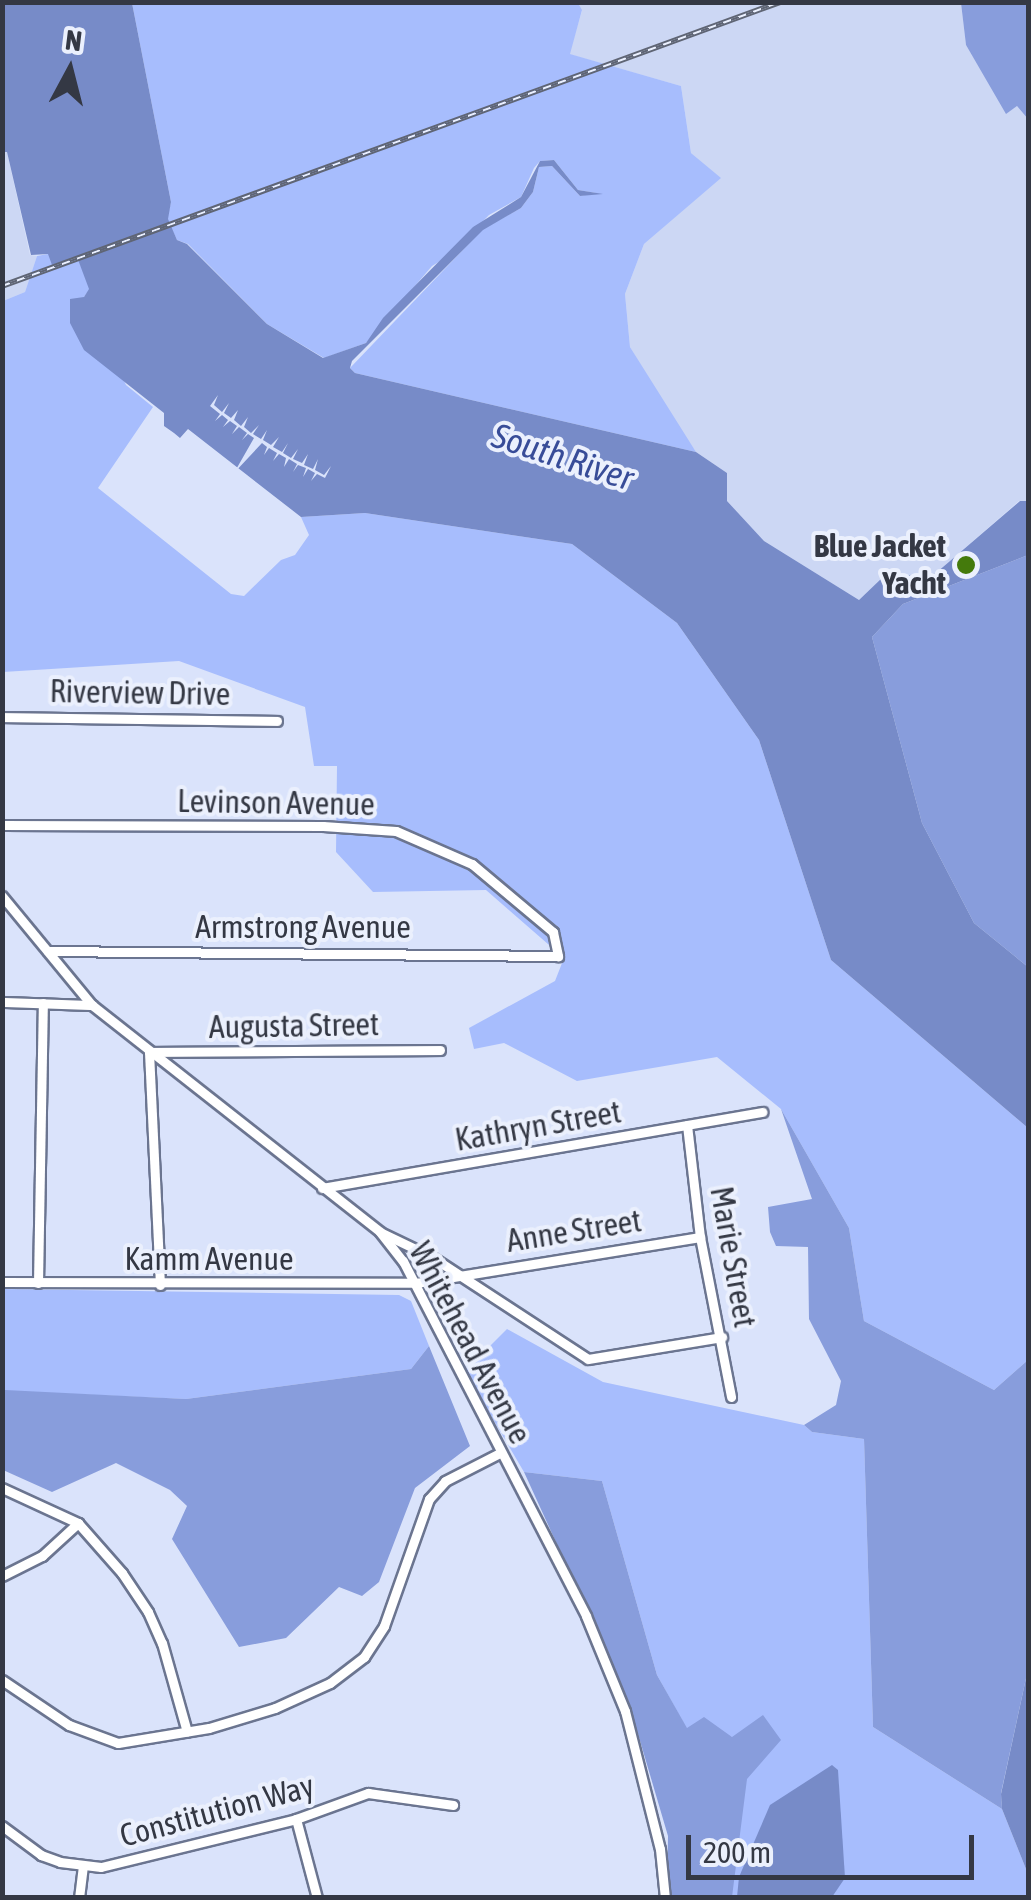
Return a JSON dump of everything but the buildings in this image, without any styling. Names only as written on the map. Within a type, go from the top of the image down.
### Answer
[{"type":"street","name":"Riverview Drive","points":[[2,717],[277,722]]},
{"type":"street","name":"Levinson Avenue","points":[[2,826],[323,826],[396,831],[472,864],[553,932],[558,956]]},
{"type":"street","name":"Whitehead Avenue","points":[[2,896],[92,1005],[380,1232],[416,1284],[586,1616],[625,1711],[660,1849],[665,1898]]},
{"type":"street","name":"Armstrong Avenue","points":[[47,951],[558,956]]},
{"type":"street","points":[[2,1002],[92,1005]]},
{"type":"street","points":[[38,1283],[43,1004]]},
{"type":"street","name":"Augusta Street","points":[[149,1052],[440,1050]]},
{"type":"street","points":[[149,1052],[160,1284]]},
{"type":"street","name":"Kathryn Street","points":[[322,1188],[762,1112]]},
{"type":"street","name":"Marie Street","points":[[688,1125],[700,1236],[722,1337],[730,1397]]},
{"type":"street","points":[[380,1232],[588,1359],[722,1337]]},
{"type":"street","name":"Anne Street","points":[[416,1284],[700,1236]]},
{"type":"street","name":"Kamm Avenue","points":[[2,1282],[416,1284]]},
{"type":"street","points":[[2,1680],[98,1740],[144,1742],[275,1708],[330,1683],[364,1657],[384,1626],[428,1500],[445,1482],[500,1453]]},
{"type":"street","points":[[2,1488],[78,1522],[98,1541],[148,1612],[172,1672],[187,1732]]},
{"type":"street","points":[[2,1576],[42,1556],[78,1522]]},
{"type":"street","name":"Constitution Way","points":[[2,1826],[41,1854],[83,1866],[124,1863],[296,1819],[368,1794],[453,1805]]},
{"type":"street","points":[[296,1819],[316,1898]]},
{"type":"street","points":[[79,1898],[83,1866]]},
{"type":"shaded area","points":[[132,3],[578,3],[582,10],[570,54],[681,86],[691,153],[721,178],[644,244],[625,294],[630,347],[696,452],[355,373],[350,368],[483,229],[521,208],[533,192],[539,167],[552,166],[580,196],[596,193],[578,190],[554,160],[540,161],[521,197],[489,215],[450,255],[432,266],[366,343],[324,358],[267,324],[188,244],[177,240],[167,219],[171,202]]},
{"type":"shaded area","points":[[578,3],[961,3],[966,45],[1007,113],[1017,106],[1028,119],[1028,501],[1019,501],[936,573],[883,577],[859,600],[764,541],[727,501],[727,473],[696,452],[671,416],[630,347],[625,294],[644,244],[720,178],[691,153],[681,86],[569,54],[582,11]]},
{"type":"shaded area","points":[[961,3],[1028,3],[1028,119],[1017,106],[1006,114],[966,45]]},
{"type":"shaded area","points":[[2,152],[7,152],[30,255],[37,256],[25,292],[3,301]]},
{"type":"shaded area","points":[[37,256],[77,256],[90,289],[84,297],[126,385],[153,407],[98,488],[231,594],[244,596],[281,560],[295,555],[309,535],[301,517],[365,513],[572,544],[677,623],[759,740],[831,960],[1028,1128],[1028,1360],[994,1390],[864,1321],[849,1228],[781,1109],[717,1057],[577,1081],[504,1043],[474,1049],[469,1028],[555,981],[564,958],[486,890],[373,892],[336,852],[337,766],[314,766],[305,707],[179,661],[3,672],[3,301],[25,292]]},
{"type":"shaded area","points":[[1028,555],[1028,967],[974,923],[922,823],[872,637],[903,604]]},
{"type":"shaded area","points":[[781,1109],[849,1228],[864,1321],[994,1390],[1028,1360],[1028,1669],[1001,1793],[1002,1809],[873,1727],[864,1439],[812,1432],[804,1425],[836,1405],[841,1381],[809,1319],[808,1247],[776,1246],[770,1232],[768,1207],[812,1199]]},
{"type":"shaded area","points":[[3,1289],[399,1295],[411,1301],[429,1346],[411,1369],[186,1399],[3,1391]]},
{"type":"shaded area","points":[[507,1329],[603,1382],[804,1425],[812,1432],[864,1439],[873,1727],[1002,1809],[1028,1874],[1028,1897],[728,1897],[732,1737],[687,1729],[657,1675],[602,1481],[524,1472],[477,1392],[466,1370]]},
{"type":"shaded area","points":[[429,1346],[470,1446],[415,1488],[379,1582],[362,1596],[339,1587],[286,1638],[239,1647],[172,1539],[187,1506],[170,1490],[116,1463],[52,1492],[3,1470],[5,1390],[186,1399],[411,1369]]},
{"type":"shaded area","points":[[524,1472],[602,1481],[657,1675],[687,1728],[704,1717],[732,1737],[763,1715],[781,1740],[747,1779],[732,1897],[667,1897],[668,1836],[628,1700]]},
{"type":"water","name":"South River","points":[[2,3],[132,3],[171,202],[168,219],[177,240],[187,244],[267,324],[323,358],[366,343],[383,318],[473,227],[521,197],[540,161],[554,160],[578,190],[603,194],[580,196],[552,166],[539,167],[533,192],[521,208],[483,230],[352,361],[350,368],[355,373],[696,452],[727,473],[727,501],[764,541],[859,600],[883,577],[936,573],[1020,501],[1028,501],[1028,555],[903,604],[872,637],[922,823],[974,923],[1028,967],[1028,1128],[831,960],[759,740],[677,623],[572,544],[365,513],[301,517],[188,429],[180,438],[164,426],[164,413],[84,350],[70,323],[70,299],[84,297],[89,289],[77,257],[52,265],[48,254],[31,255],[7,152],[3,152]]},
{"type":"water","points":[[1028,1669],[1028,1874],[1002,1809],[1001,1794]]},
{"type":"water","points":[[832,1765],[838,1770],[845,1878],[832,1897],[737,1897],[739,1877],[770,1805]]},
{"type":"pier","points":[[218,395],[214,405],[222,412],[229,403],[224,413],[231,418],[238,410],[234,420],[241,426],[248,417],[244,427],[251,433],[259,425],[253,434],[261,439],[267,430],[263,440],[271,445],[279,437],[273,447],[282,452],[288,443],[283,453],[291,458],[298,449],[293,459],[302,463],[308,454],[304,465],[313,469],[318,459],[315,470],[324,475],[331,466],[325,478],[317,474],[311,481],[315,473],[308,469],[303,477],[306,468],[298,465],[293,472],[297,464],[289,459],[284,467],[286,458],[279,454],[273,461],[277,453],[269,448],[264,455],[267,447],[262,443],[234,473],[254,438],[248,434],[242,440],[247,433],[239,427],[232,434],[237,426],[230,421],[223,427],[228,420],[222,415],[215,421],[220,414],[210,406]]},
{"type":"railway","points":[[2,286],[780,2]]},
{"type":"place","name":"Blue Jacket Yacht","points":[[966,565]]}]
